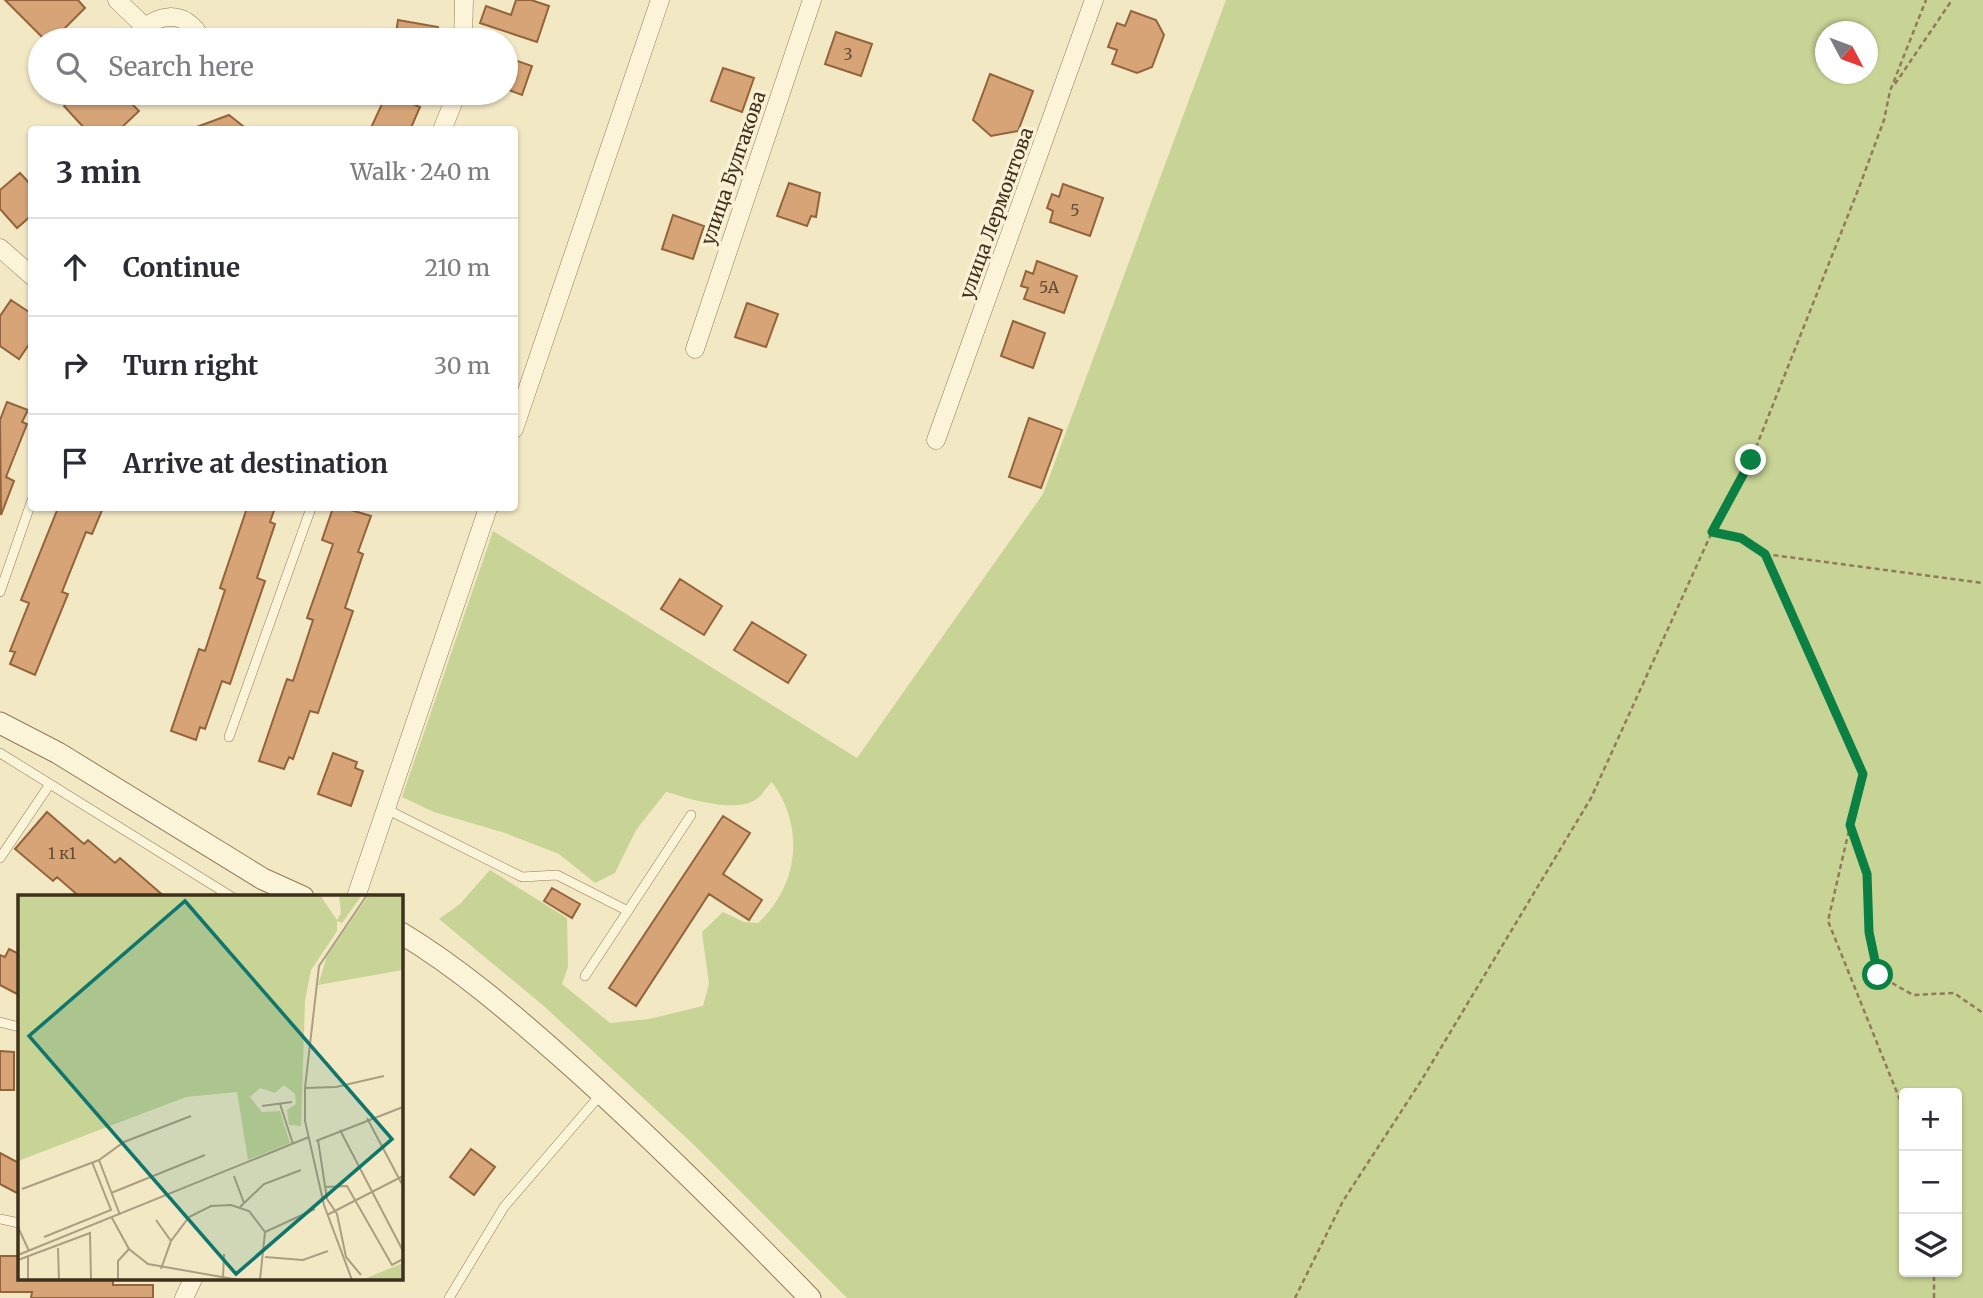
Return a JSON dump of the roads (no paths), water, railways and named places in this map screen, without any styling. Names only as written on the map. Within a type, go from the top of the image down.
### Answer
[{"type":"street","points":[[117,0],[136,28]]},
{"type":"street","points":[[463,28],[464,0]]},
{"type":"street","points":[[518,417],[660,0]]},
{"type":"street","name":"улица Булгакова","points":[[695,349],[812,0]]},
{"type":"street","name":"улица Лермонтова","points":[[936,440],[1094,0]]},
{"type":"street","points":[[146,28],[161,17],[180,18],[195,28]]},
{"type":"street","points":[[444,126],[452,105]]},
{"type":"street","points":[[0,248],[28,272]]},
{"type":"street","points":[[357,895],[487,511]]},
{"type":"street","points":[[0,723],[58,753],[263,879],[299,895]]},
{"type":"street","points":[[402,934],[443,958],[499,1002],[602,1093],[810,1298]]},
{"type":"street","points":[[184,1298],[193,1280]]},
{"type":"lane","points":[[0,592],[28,511]]},
{"type":"lane","points":[[229,737],[310,511]]},
{"type":"lane","points":[[0,752],[229,895]]},
{"type":"lane","points":[[0,858],[50,784]]},
{"type":"lane","points":[[386,809],[522,877],[557,875],[628,911]]},
{"type":"lane","points":[[585,976],[691,816]]},
{"type":"lane","points":[[0,1022],[18,1027]]},
{"type":"lane","points":[[449,1298],[504,1207],[602,1093]]},
{"type":"lane","points":[[0,1219],[18,1223]]}]
